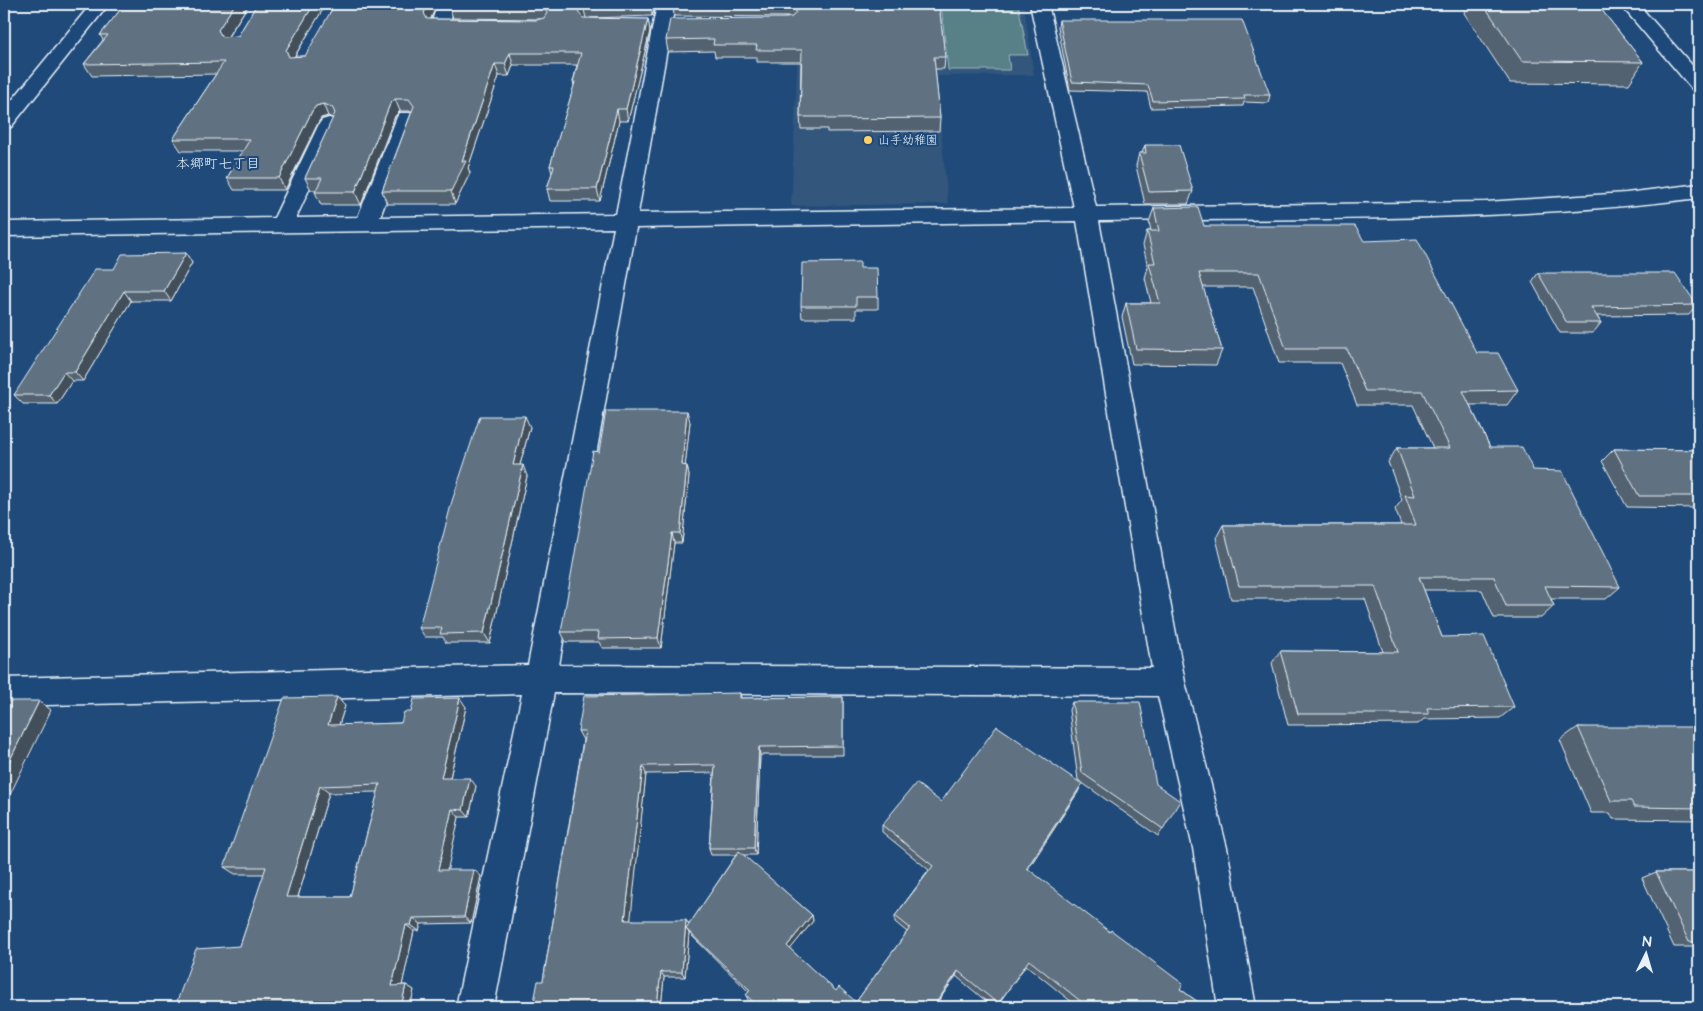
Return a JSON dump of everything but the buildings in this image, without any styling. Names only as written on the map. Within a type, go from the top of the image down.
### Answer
[{"type":"street","points":[[4,123],[100,4]]},
{"type":"street","points":[[447,4],[438,26],[484,25]]},
{"type":"street","points":[[475,1007],[541,680],[623,244],[625,222],[672,23],[666,4]]},
{"type":"street","points":[[1039,4],[1072,162],[1087,215],[1170,682],[1210,848],[1237,1007]]},
{"type":"street","points":[[1629,4],[1699,86]]},
{"type":"street","points":[[642,23],[672,23]]},
{"type":"street","points":[[366,225],[407,117]]},
{"type":"street","points":[[281,226],[328,124]]},
{"type":"street","points":[[4,229],[1486,209],[1626,200],[1699,191]]},
{"type":"street","points":[[4,692],[541,680],[1170,682]]},
{"type":"shaded area","name":"山手幼稚園","points":[[800,4],[1024,4],[1034,75],[936,76],[948,204],[791,206]]},
{"type":"green space","points":[[941,4],[1018,4],[1028,55],[1008,55],[1010,70],[948,70]]},
{"type":"place","name":"山手幼稚園","points":[[868,140]]},
{"type":"district","name":"本郷町七丁目","points":[[218,164]]}]
